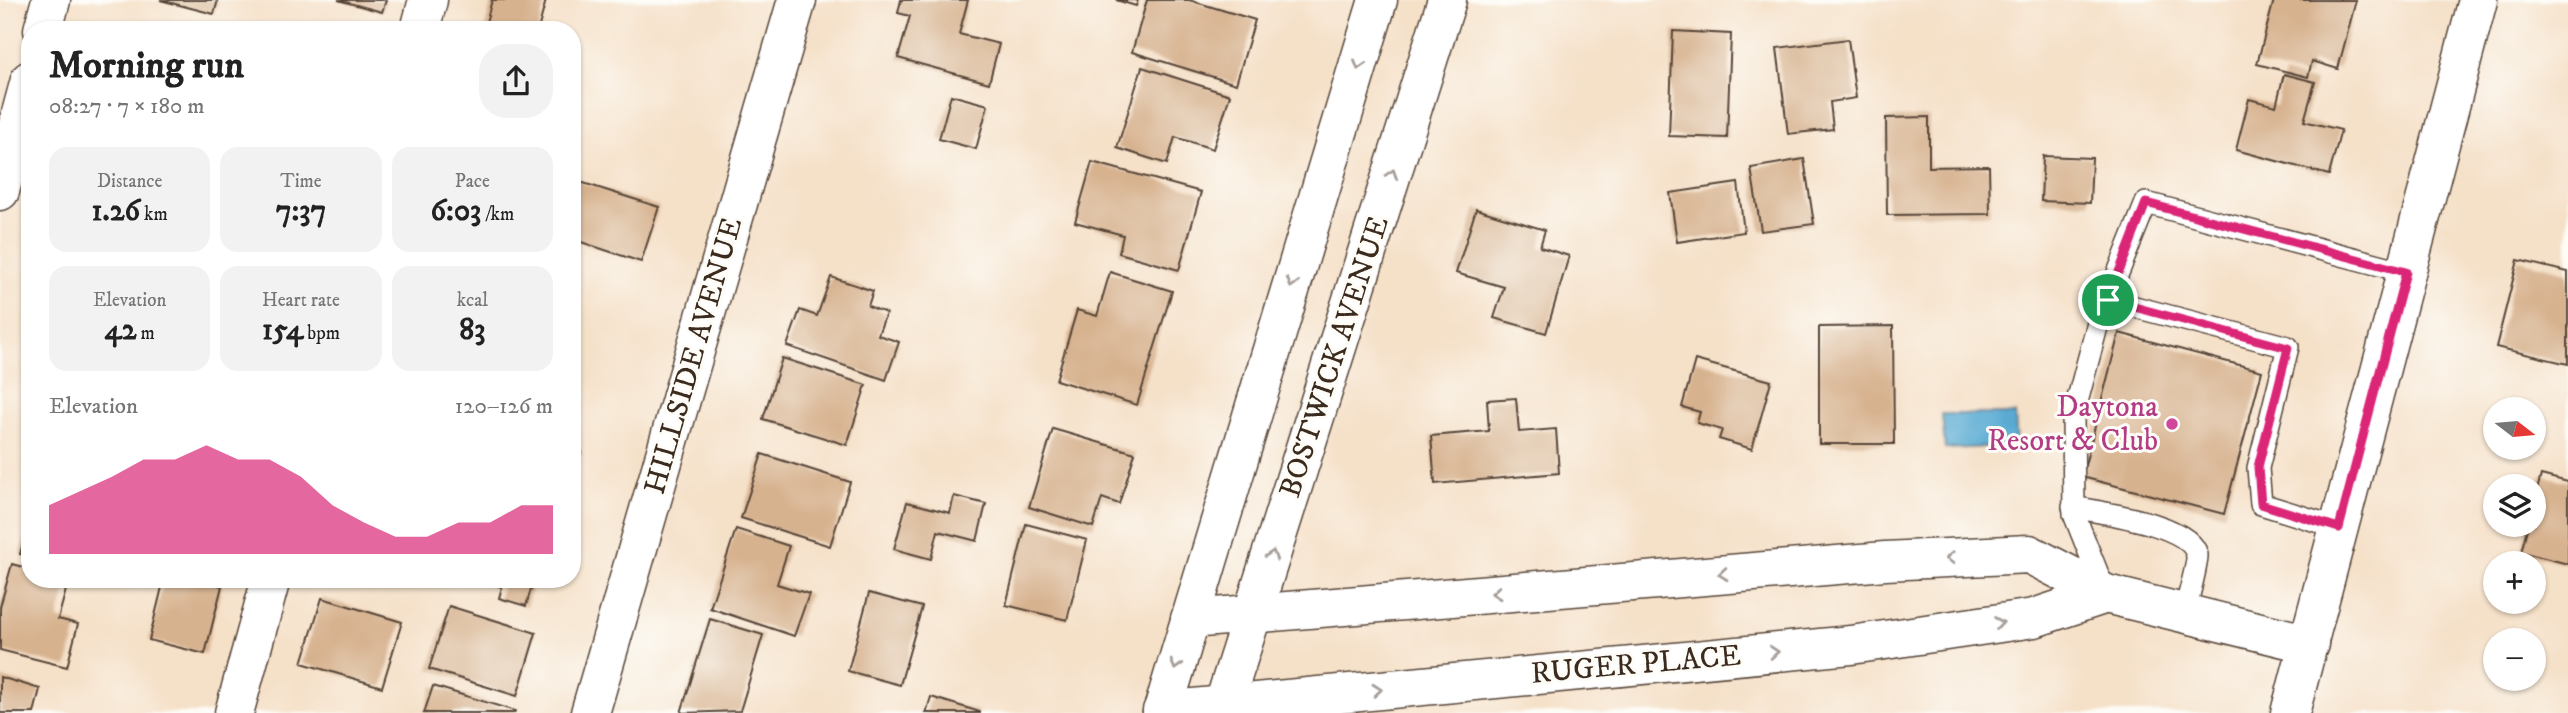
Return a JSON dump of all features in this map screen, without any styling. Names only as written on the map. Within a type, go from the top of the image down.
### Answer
[{"type":"street","points":[[45,21],[51,0]]},
{"type":"street","points":[[422,21],[428,0]]},
{"type":"street","name":"HILLSIDE AVENUE","points":[[590,713],[797,0]]},
{"type":"street","name":"BOSTWICK AVENUE","points":[[1162,712],[1378,0]]},
{"type":"street","name":"BOSTWICK AVENUE","points":[[1222,709],[1447,0]]},
{"type":"street","points":[[2290,713],[2478,0]]},
{"type":"street","points":[[0,191],[21,113]]},
{"type":"street","points":[[1190,618],[1885,561],[2029,554],[2106,594],[2309,644]]},
{"type":"street","points":[[234,713],[269,588]]},
{"type":"street","name":"RUGER PLACE","points":[[1162,712],[1222,709],[1851,645],[2034,618],[2106,594]]},
{"type":"lane","points":[[2106,594],[2074,514],[2073,417],[2098,323],[2146,203],[2406,272]]},
{"type":"lane","points":[[2108,300],[2288,348],[2258,467],[2261,504],[2339,528]]},
{"type":"lane","points":[[2073,508],[2115,515],[2172,530],[2190,541],[2197,556],[2184,614]]},
{"type":"water","points":[[1942,414],[2015,414],[2017,446],[1945,449]]},
{"type":"building","points":[[160,0],[218,0],[214,14]]},
{"type":"building","points":[[338,0],[386,0],[382,12]]},
{"type":"building","points":[[492,0],[546,0],[540,21],[486,21]]},
{"type":"building","points":[[901,0],[968,0],[959,34],[999,44],[989,83],[898,58],[910,16],[898,13]]},
{"type":"building","points":[[1116,0],[1138,0],[1136,6]]},
{"type":"building","points":[[1147,0],[1189,0],[1255,20],[1236,84],[1132,52]]},
{"type":"building","points":[[2274,0],[2356,0],[2338,69],[2312,61],[2308,77],[2257,64]]},
{"type":"building","points":[[1673,31],[1731,34],[1727,138],[1669,136]]},
{"type":"building","points":[[1848,39],[1856,98],[1830,102],[1833,129],[1788,134],[1777,48]]},
{"type":"building","points":[[1142,67],[1230,95],[1213,149],[1175,137],[1167,164],[1117,148]]},
{"type":"building","points":[[2284,74],[2315,82],[2304,121],[2341,130],[2329,175],[2236,150],[2249,99],[2276,106]]},
{"type":"building","points":[[951,95],[988,105],[976,149],[939,139]]},
{"type":"building","points":[[1929,117],[1929,167],[1989,166],[1990,214],[1887,215],[1886,118]]},
{"type":"building","points":[[2043,156],[2092,158],[2090,203],[2041,201]]},
{"type":"building","points":[[1804,159],[1814,224],[1761,231],[1751,168]]},
{"type":"building","points":[[1092,162],[1201,192],[1179,270],[1119,253],[1123,235],[1075,222]]},
{"type":"building","points":[[581,182],[659,207],[641,262],[581,242]]},
{"type":"building","points":[[1738,183],[1744,232],[1677,242],[1670,193]]},
{"type":"building","points":[[1476,209],[1545,230],[1540,247],[1569,256],[1546,333],[1494,318],[1504,287],[1456,273]]},
{"type":"building","points":[[2518,260],[2568,272],[2568,364],[2496,347]]},
{"type":"building","points":[[1110,272],[1172,291],[1137,405],[1056,380],[1077,310],[1097,316]]},
{"type":"building","points":[[831,277],[873,291],[868,306],[886,313],[878,335],[899,342],[886,380],[787,346],[800,310],[817,316]]},
{"type":"building","points":[[1893,326],[1894,444],[1819,444],[1819,327]]},
{"type":"building","name":"Daytona Resort & Club","points":[[2119,333],[2262,371],[2224,514],[2082,477]]},
{"type":"building","points":[[782,358],[866,385],[847,445],[763,419]]},
{"type":"building","points":[[1695,360],[1771,381],[1752,449],[1719,439],[1722,430],[1697,423],[1700,412],[1682,407]]},
{"type":"building","points":[[1516,398],[1519,432],[1556,429],[1559,473],[1435,484],[1431,436],[1489,431],[1487,400]]},
{"type":"building","points":[[1053,429],[1135,453],[1119,504],[1102,498],[1093,527],[1029,507]]},
{"type":"building","points":[[762,454],[850,482],[830,546],[741,518]]},
{"type":"building","points":[[2546,476],[2568,482],[2568,564],[2546,558],[2546,551],[2521,551],[2525,537],[2546,537]]},
{"type":"building","points":[[954,496],[986,504],[977,541],[938,531],[931,559],[894,549],[907,502],[950,513]]},
{"type":"building","points":[[1026,524],[1087,540],[1067,620],[1006,605]]},
{"type":"building","points":[[736,529],[789,546],[777,584],[809,594],[794,636],[710,608]]},
{"type":"building","points":[[12,564],[21,566],[21,588],[67,588],[58,619],[78,624],[67,667],[0,650],[0,607]]},
{"type":"building","points":[[162,588],[222,588],[205,654],[149,640]]},
{"type":"building","points":[[502,588],[531,588],[526,606],[499,598]]},
{"type":"building","points":[[869,593],[922,607],[900,685],[848,671]]},
{"type":"building","points":[[322,598],[402,622],[382,687],[302,663]]},
{"type":"building","points":[[449,606],[536,633],[517,696],[429,669]]},
{"type":"building","points":[[710,619],[763,635],[740,711],[681,713]]},
{"type":"building","points":[[0,677],[40,689],[34,713],[0,713]]},
{"type":"building","points":[[433,686],[515,711],[424,713]]},
{"type":"building","points":[[931,697],[980,712],[980,713],[926,713]]},
{"type":"place","name":"Daytona Resort & Club","points":[[2172,424]]},
{"type":"route","points":[[2146,203],[2406,272],[2339,528],[2261,504],[2258,467],[2288,348],[2108,300],[2146,203]]}]
